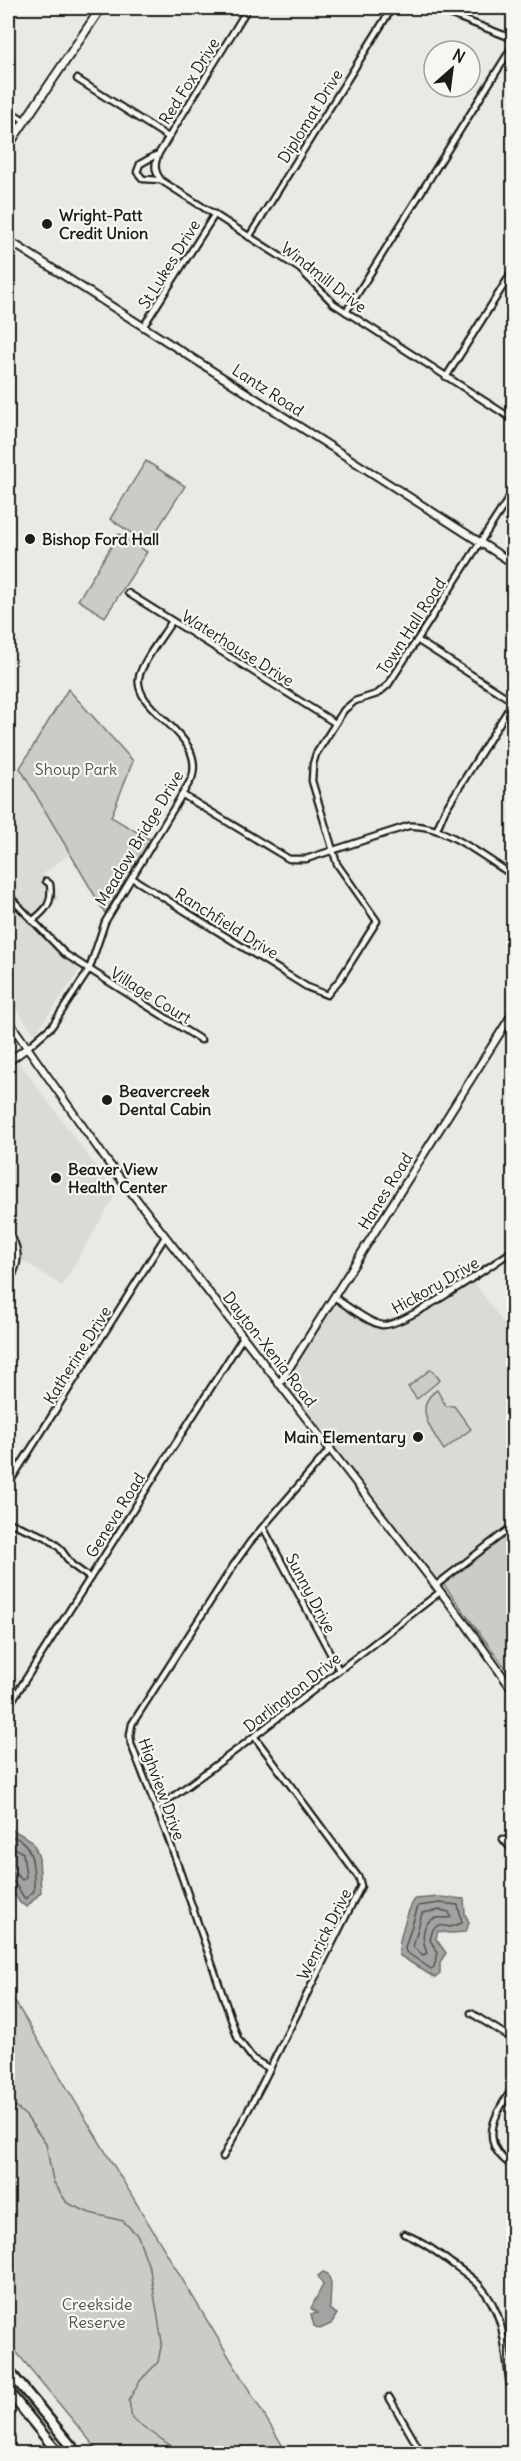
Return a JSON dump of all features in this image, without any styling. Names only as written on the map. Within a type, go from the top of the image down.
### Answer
[{"type":"highway","points":[[8,2370],[78,2454]]},
{"type":"highway","points":[[8,2391],[59,2454]]},
{"type":"main road","points":[[8,146],[101,8]]},
{"type":"street","name":"Red Fox Drive","points":[[168,137],[248,8]]},
{"type":"street","name":"Diplomat Drive","points":[[249,237],[392,8]]},
{"type":"street","points":[[346,312],[513,41],[434,8]]},
{"type":"street","points":[[77,79],[168,137],[159,153],[155,169],[162,181]]},
{"type":"street","points":[[8,110],[24,120]]},
{"type":"street","points":[[159,153],[140,164],[137,172],[143,179],[162,181]]},
{"type":"street","name":"Windmill Drive","points":[[162,181],[300,269],[326,298],[513,420]]},
{"type":"street","name":"St Lukes Drive","points":[[143,327],[214,214]]},
{"type":"street","name":"Lantz Road","points":[[8,240],[513,564]]},
{"type":"street","points":[[446,377],[513,269]]},
{"type":"street","name":"Town Hall Road","points":[[310,988],[327,995],[341,978],[377,921],[337,864],[312,781],[314,759],[335,723],[351,704],[383,690],[513,490]]},
{"type":"street","name":"Waterhouse Drive","points":[[128,593],[335,723]]},
{"type":"street","name":"Meadow Bridge Drive","points":[[8,1062],[52,1026],[89,970],[105,922],[194,774],[195,764],[191,751],[144,697],[139,683],[143,668],[172,621]]},
{"type":"street","points":[[417,640],[513,702],[445,810],[437,829]]},
{"type":"street","points":[[183,795],[285,858],[302,860],[408,826],[423,826],[437,829],[513,876]]},
{"type":"street","name":"Ranchfield Drive","points":[[132,878],[310,988]]},
{"type":"street","points":[[32,921],[46,909],[50,902],[50,884],[46,881]]},
{"type":"street","name":"Village Court","points":[[8,895],[54,945],[89,970],[201,1040]]},
{"type":"street","name":"Hanes Road","points":[[279,1384],[513,1011]]},
{"type":"street","name":"Dayton-Xenia Road","points":[[8,1020],[107,1161],[331,1448],[513,1692]]},
{"type":"street","points":[[8,1232],[15,1242],[18,1257],[14,1273],[8,1284]]},
{"type":"street","name":"Katherine Drive","points":[[8,1485],[165,1237]]},
{"type":"street","name":"Hickory Drive","points":[[334,1297],[376,1323],[391,1324],[464,1284],[513,1250]]},
{"type":"street","name":"Geneva Road","points":[[8,1707],[243,1337]]},
{"type":"street","name":"Highview Drive","points":[[270,2069],[253,2059],[238,2039],[131,1744],[130,1735],[132,1724],[235,1563],[331,1448]]},
{"type":"street","points":[[8,1522],[46,1537],[59,1547],[72,1565],[90,1578]]},
{"type":"street","name":"Darlington Drive","points":[[156,1809],[339,1670],[513,1525]]},
{"type":"street","name":"Sunny Drive","points":[[263,1527],[339,1670]]},
{"type":"street","name":"Wenrick Drive","points":[[223,2157],[270,2069],[361,1886],[359,1878],[254,1736]]},
{"type":"street","points":[[503,1839],[513,1852]]},
{"type":"street","points":[[471,2013],[513,2040]]},
{"type":"street","points":[[513,2086],[496,2113],[492,2128],[497,2151],[504,2161],[513,2167]]},
{"type":"street","points":[[404,2234],[413,2237],[476,2281],[489,2298],[503,2330],[513,2405]]},
{"type":"street","points":[[389,2397],[422,2454]]},
{"type":"shaded area","points":[[8,760],[20,768],[70,853],[42,875],[59,898],[30,924],[80,970],[35,1034],[8,999]]},
{"type":"shaded area","points":[[8,1047],[116,1194],[62,1286],[8,1251]]},
{"type":"shaded area","name":"Main Elementary","points":[[472,1279],[513,1337],[513,1525],[435,1586],[279,1384],[334,1297],[376,1323],[391,1324]]},
{"type":"green space","points":[[146,461],[185,486],[148,544],[110,519]]},
{"type":"green space","points":[[119,534],[147,552],[105,617],[78,600]]},
{"type":"green space","name":"Shoup Park","points":[[68,689],[133,761],[111,817],[151,840],[105,913],[20,768]]},
{"type":"green space","points":[[431,1369],[440,1380],[417,1399],[408,1387]]},
{"type":"green space","points":[[437,1390],[446,1406],[454,1406],[471,1429],[444,1450],[430,1427],[425,1411],[430,1396]]},
{"type":"green space","points":[[513,1525],[513,1678],[441,1581]]},
{"type":"green space","name":"Creekside Reserve","points":[[8,1990],[287,2453],[100,2453],[8,2342]]},
{"type":"water","points":[[9,1830],[31,1840],[39,1858],[41,1892],[27,1907],[20,1903],[8,1883]]},
{"type":"water","points":[[440,1897],[464,1899],[465,1914],[469,1922],[466,1932],[438,1931],[436,1939],[446,1953],[440,1962],[440,1974],[435,1978],[399,1955],[399,1949],[404,1926],[415,1899]]},
{"type":"water","points":[[323,2272],[328,2274],[331,2283],[329,2309],[337,2314],[331,2324],[320,2329],[314,2326],[311,2314],[317,2313],[311,2308],[323,2285],[318,2276]]},
{"type":"waterway","points":[[8,2100],[26,2116],[46,2144],[53,2181],[67,2203],[90,2213],[123,2221],[138,2236],[150,2270],[162,2342],[158,2362],[139,2382],[129,2400],[132,2419],[183,2454]]},
{"type":"place","name":"Wright-Patt Credit Union","points":[[47,224]]},
{"type":"place","name":"Bishop Ford Hall","points":[[30,539]]},
{"type":"place","name":"Beavercreek Dental Cabin","points":[[107,1100]]},
{"type":"place","name":"Beaver View Health Center","points":[[56,1178]]},
{"type":"place","name":"Main Elementary","points":[[418,1437]]}]
